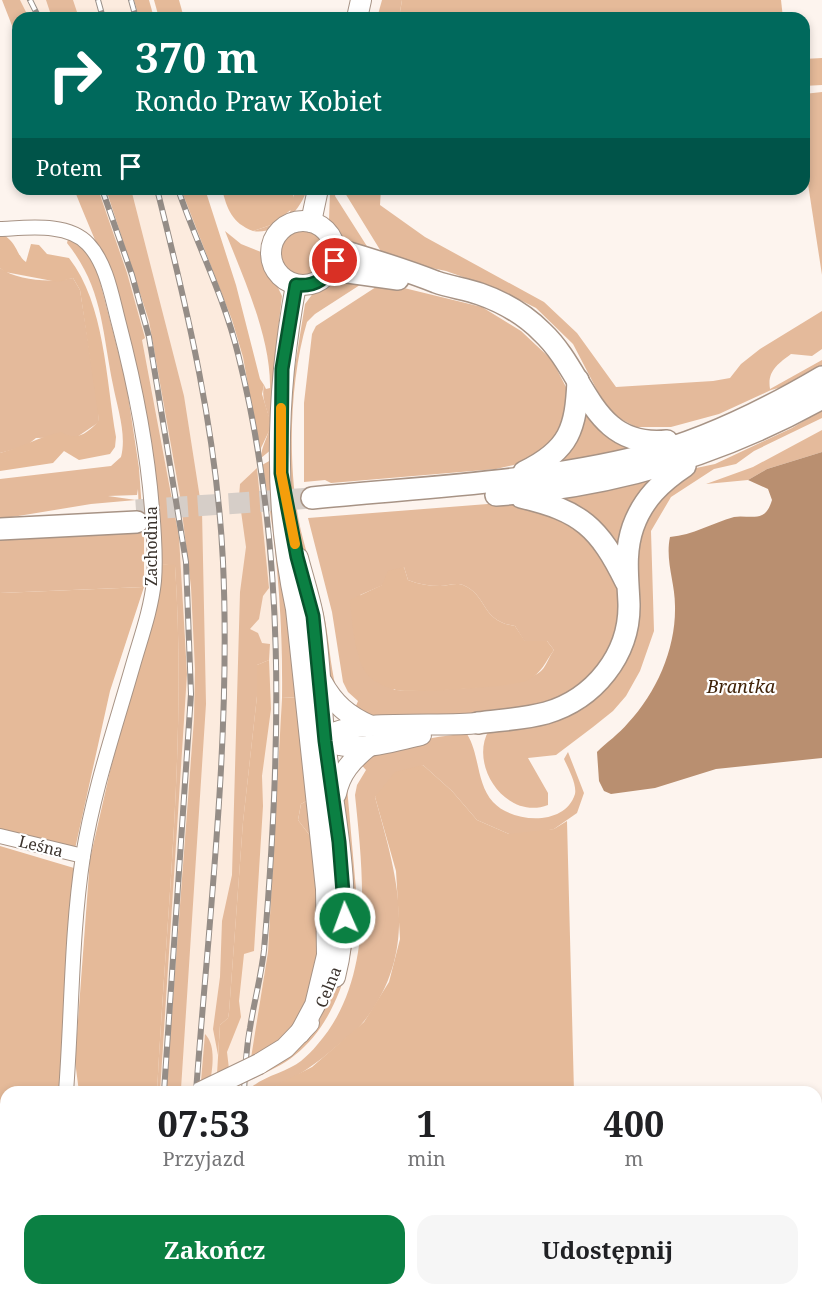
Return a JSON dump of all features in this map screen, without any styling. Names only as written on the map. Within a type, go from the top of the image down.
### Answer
[{"type":"main road","points":[[336,249],[414,271],[437,283]]},
{"type":"main road","points":[[330,272],[348,272],[411,282],[437,283],[481,294],[519,313],[556,345],[596,412],[622,435],[649,443],[705,445]]},
{"type":"main road","points":[[472,723],[545,713],[578,698],[597,684],[617,655],[626,633],[629,605],[626,584],[631,536],[642,507],[660,484],[705,445],[822,377]]},
{"type":"main road","points":[[508,487],[558,452],[574,425],[578,380]]},
{"type":"main road","points":[[313,503],[623,476],[705,445],[775,423],[822,398]]},
{"type":"main road","points":[[508,487],[553,505],[592,528],[608,548],[626,584]]},
{"type":"main road","points":[[0,528],[136,516]]},
{"type":"street","points":[[311,222],[317,195]]},
{"type":"street","points":[[300,221],[311,222],[330,233],[336,249],[335,261],[330,272],[311,285],[296,285],[276,270],[272,261],[271,247],[274,238],[284,226],[300,221]]},
{"type":"street","name":"Zachodnia","points":[[0,229],[38,227],[69,233],[84,240],[99,258],[137,392],[147,454],[154,561],[148,615],[98,788],[83,856],[73,957],[68,1063]]},
{"type":"street","name":"Celna","points":[[296,285],[282,369],[281,473],[288,570],[296,609],[326,889],[327,955],[315,1005],[300,1033]]},
{"type":"street","name":"Celna","points":[[213,1086],[259,1064],[285,1048],[300,1033],[324,1002],[342,949],[344,884],[335,800],[325,741],[321,680],[313,616],[297,557],[281,473]]},
{"type":"street","points":[[321,680],[331,698],[344,712],[371,726]]},
{"type":"street","points":[[307,713],[317,734],[325,741],[343,746],[368,747],[472,723]]},
{"type":"street","points":[[314,778],[316,759],[325,741],[342,730],[371,726],[472,723]]},
{"type":"street","points":[[335,800],[341,776],[350,762],[368,747]]},
{"type":"street","name":"Leśna","points":[[0,836],[83,856]]},
{"type":"street","points":[[66,1086],[68,1063]]},
{"type":"street","points":[[68,1063],[71,1086]]},
{"type":"shaded area","points":[[2,0],[20,0],[26,12],[12,12],[12,26]]},
{"type":"shaded area","points":[[5,0],[134,0],[137,12],[14,12]]},
{"type":"shaded area","points":[[46,0],[73,0],[77,12],[50,12]]},
{"type":"shaded area","points":[[134,0],[149,0],[152,12],[137,12]]},
{"type":"shaded area","points":[[154,0],[179,0],[182,12],[157,12]]},
{"type":"shaded area","points":[[382,0],[402,0],[400,12],[379,12]]},
{"type":"shaded area","points":[[402,0],[781,0],[782,12],[400,12]]},
{"type":"shaded area","points":[[822,58],[822,85],[810,86],[810,59]]},
{"type":"shaded area","points":[[822,92],[822,275],[810,195],[810,93]]},
{"type":"shaded area","points":[[76,195],[100,195],[127,273],[145,338],[142,340],[179,537],[187,674],[160,1086],[157,1086],[174,829],[179,697],[175,566],[162,564],[150,442],[140,381],[125,321],[108,271]]},
{"type":"shaded area","points":[[94,195],[183,195],[221,288],[243,357],[259,454],[266,480],[281,637],[281,741],[268,952],[248,1086],[157,1086],[163,976],[163,463]]},
{"type":"shaded area","points":[[108,195],[133,195],[184,396],[202,511],[206,704],[181,1086],[166,1086],[194,719],[195,669],[191,587],[180,496],[149,321]]},
{"type":"shaded area","points":[[183,195],[207,195],[236,285],[260,379],[264,385],[262,394],[270,420],[269,431],[261,448],[261,458],[243,357],[232,320]]},
{"type":"shaded area","points":[[224,195],[293,195],[296,206],[271,225],[253,231],[235,219]]},
{"type":"shaded area","points":[[294,195],[305,195],[294,213],[279,225],[271,229],[253,231],[271,225],[290,212]]},
{"type":"shaded area","points":[[330,195],[335,195],[370,251],[344,243],[329,220]]},
{"type":"shaded area","points":[[346,195],[381,195],[380,205],[425,237],[544,302],[577,333],[616,387],[730,378],[741,364],[760,349],[822,311],[822,349],[812,356],[791,354],[772,373],[770,389],[822,360],[822,368],[793,384],[771,390],[719,414],[671,427],[636,427],[615,416],[599,394],[573,344],[536,308],[500,290],[446,271],[398,261],[382,253]]},
{"type":"shaded area","points":[[304,229],[321,236],[328,253],[321,270],[304,277],[287,270],[280,253],[287,236]]},
{"type":"shaded area","points":[[225,231],[241,244],[261,252],[282,296],[272,449],[261,458],[270,424],[263,395],[264,385],[266,389],[270,388],[266,348],[255,308]]},
{"type":"shaded area","points":[[0,233],[14,244],[26,262],[31,244],[39,245],[47,254],[69,258],[81,277],[97,320],[106,367],[116,437],[115,447],[110,454],[79,460],[64,451],[53,463],[0,471],[0,453],[61,432],[72,436],[82,435],[99,421],[80,290],[73,278],[58,282],[5,272],[0,268]]},
{"type":"shaded area","points":[[68,239],[84,248],[97,270],[126,382],[139,468],[144,538],[144,587],[0,593],[0,539],[139,515],[138,489],[137,495],[108,496],[136,500],[91,504],[0,519],[0,479],[111,466],[121,457],[122,430],[99,311],[88,277],[67,243]]},
{"type":"shaded area","points":[[0,268],[16,276],[35,280],[73,278],[80,290],[99,422],[77,437],[36,438],[26,446],[0,453]]},
{"type":"shaded area","points":[[332,280],[363,283],[315,314],[307,322],[296,372],[292,426],[296,507],[324,615],[336,688],[331,690],[318,607],[296,534],[290,493],[289,403],[305,304],[314,292]]},
{"type":"shaded area","points":[[376,287],[404,288],[482,307],[521,331],[552,360],[566,387],[569,411],[550,447],[518,464],[496,469],[331,483],[325,480],[304,482],[304,403],[312,334],[316,326]]},
{"type":"shaded area","points":[[582,398],[616,440],[637,451],[551,465]]},
{"type":"shaded area","points":[[822,410],[822,418],[754,451],[736,464],[714,469],[671,497],[651,531],[654,631],[640,671],[626,696],[613,711],[593,727],[556,755],[528,758],[548,793],[548,805],[533,808],[519,805],[506,798],[495,787],[484,759],[484,744],[489,730],[595,696],[634,573],[642,517],[687,470],[715,464],[792,428]]},
{"type":"shaded area","points":[[822,430],[822,452],[767,469],[748,480],[706,484],[753,467]]},
{"type":"shaded area","points":[[271,460],[298,697],[282,698],[278,581],[272,522],[262,465]]},
{"type":"shaded area","points":[[257,468],[269,588],[263,596],[259,619],[250,629],[258,633],[262,643],[270,644],[269,660],[257,665],[257,696],[243,822],[229,1012],[228,1018],[220,1025],[218,1055],[213,1029],[220,977],[222,921],[232,875],[240,592],[246,547],[239,497],[240,484]]},
{"type":"shaded area","points":[[657,476],[622,555],[551,496]]},
{"type":"shaded area","points":[[514,502],[586,528],[616,577],[619,600],[617,628],[609,655],[593,678],[556,702],[498,714],[383,719],[353,713],[358,701],[348,692],[343,682],[332,612],[308,518]],"holes":[[[404,567],[408,580],[432,586],[463,585],[477,595],[496,619],[515,626],[525,642],[547,641],[554,650],[542,670],[516,681],[472,688],[394,690],[360,595],[383,585]]]},
{"type":"shaded area","points":[[162,564],[175,565],[179,697],[177,763],[157,1086],[78,1086],[75,1061],[90,859],[111,767],[156,602]]},
{"type":"shaded area","points":[[404,567],[408,580],[416,583],[436,586],[457,584],[471,589],[496,619],[515,626],[525,641],[547,641],[554,650],[537,674],[519,683],[422,691],[396,690],[386,687],[371,678],[361,663],[355,642],[350,600],[382,585],[388,571]]},
{"type":"shaded area","points":[[144,587],[110,691],[75,849],[0,829],[0,593]]},
{"type":"shaded area","points":[[269,660],[271,709],[262,776],[263,806],[254,951],[244,954],[239,1001],[241,1017],[227,1052],[229,1069],[217,1074],[220,1025],[228,1018],[229,1012],[243,822],[257,696],[257,665]]},
{"type":"shaded area","points":[[298,697],[310,799],[301,804],[298,820],[311,837],[324,922],[309,1008],[283,1038],[251,1058],[268,952],[282,698]]},
{"type":"shaded area","points":[[467,734],[484,786],[493,802],[512,814],[525,817],[550,817],[569,805],[575,794],[575,786],[564,759],[568,752],[584,793],[577,813],[554,829],[529,834],[509,834],[477,820],[452,791],[423,765],[375,797],[390,855],[399,912],[398,939],[393,966],[382,993],[365,1020],[312,1065],[292,1079],[276,1086],[254,1086],[295,1065],[310,1053],[336,1019],[349,989],[357,958],[361,925],[361,858],[355,795],[357,785],[366,770],[358,761],[412,742]]},
{"type":"shaded area","points":[[423,765],[452,791],[477,820],[509,834],[554,829],[567,821],[574,1086],[275,1086],[312,1067],[364,1022],[389,982],[400,939],[396,871],[375,797],[395,772]]},
{"type":"shaded area","points":[[347,787],[357,901],[353,943],[342,985],[323,1024],[310,1041],[285,1062],[251,1080],[307,1038],[319,1021],[341,971],[341,798]]},
{"type":"shaded area","points":[[310,799],[311,837],[298,820],[301,804]]},
{"type":"shaded area","points":[[0,846],[74,868],[59,1086],[0,1086]]},
{"type":"shaded area","points":[[205,1034],[212,1048],[212,1066],[211,1077],[201,1081]]},
{"type":"water","name":"Brantka","points":[[822,452],[822,758],[716,769],[655,788],[611,794],[604,791],[599,781],[597,752],[621,731],[648,698],[663,669],[672,638],[675,606],[669,563],[670,537],[687,534],[734,517],[762,515],[770,507],[772,500],[768,489],[748,480],[767,469]]},
{"type":"tunnel","points":[[136,510],[312,498]]},
{"type":"railway","points":[[30,0],[36,12]]},
{"type":"railway","points":[[98,0],[101,12]]},
{"type":"railway","points":[[131,0],[134,12]]},
{"type":"railway","points":[[104,195],[132,275],[149,337],[186,562],[191,694],[164,1086]]},
{"type":"railway","points":[[158,195],[180,281],[208,421],[215,467],[223,562],[225,628],[221,761],[196,1086]]},
{"type":"railway","points":[[180,195],[218,291],[238,354],[254,427],[265,502],[272,576],[276,651],[276,726],[270,876],[264,950],[248,1044],[244,1086]]},
{"type":"slow traffic","points":[[281,408],[281,473],[295,544]]},
{"type":"route","points":[[335,261],[330,272],[318,282],[311,285],[296,285],[282,369],[280,429],[281,473],[297,557],[313,616],[321,680],[325,741],[335,800],[344,884],[345,918]]}]
